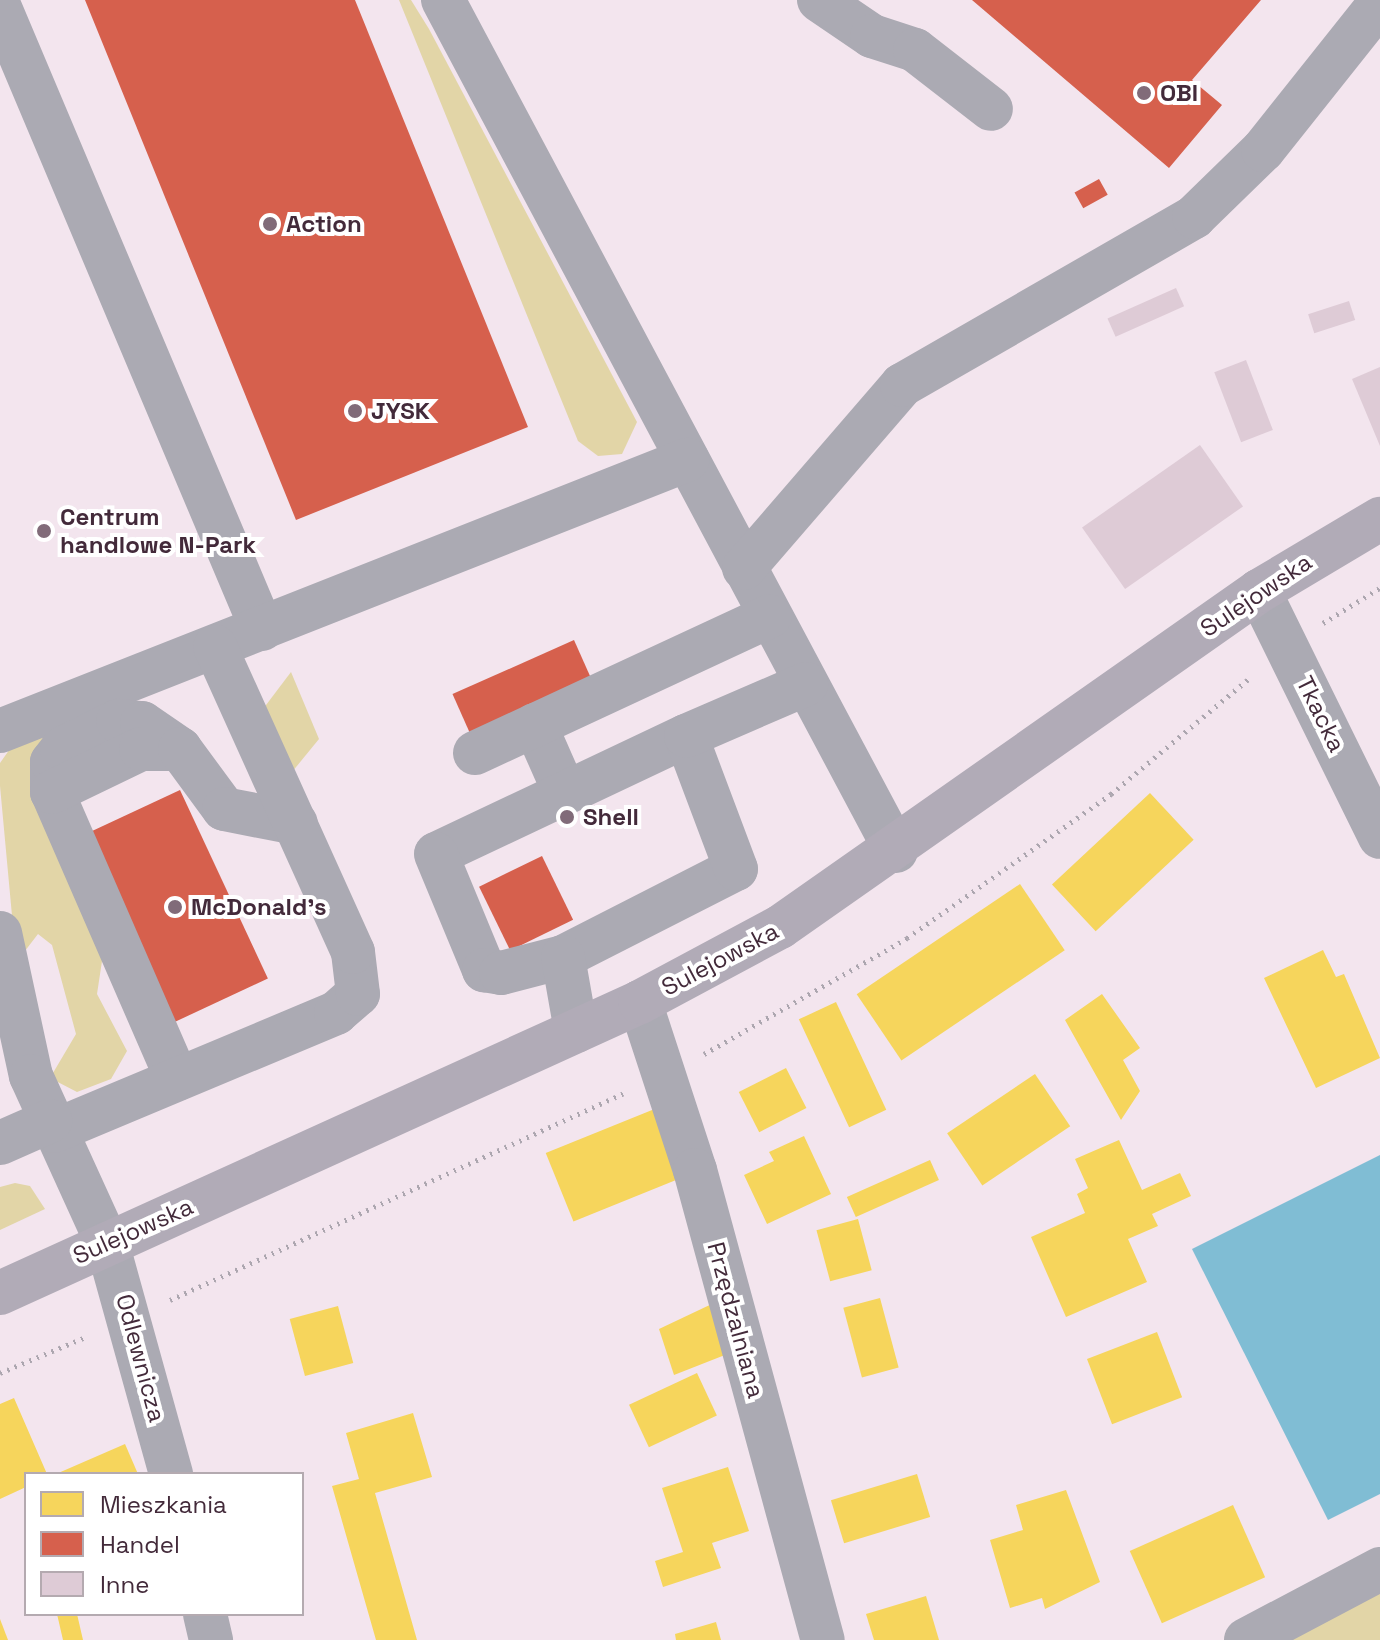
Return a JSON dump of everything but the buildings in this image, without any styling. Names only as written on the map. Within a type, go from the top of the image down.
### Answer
[{"type":"main road","name":"Sulejowska","points":[[0,1293],[640,1002],[780,927],[896,851],[1259,591],[1380,519]]},
{"type":"street","points":[[443,0],[896,851]]},
{"type":"street","points":[[819,0],[872,36],[915,50],[991,109]]},
{"type":"street","points":[[744,568],[902,385],[1194,217],[1263,150],[1380,3]]},
{"type":"street","points":[[0,8],[262,629]]},
{"type":"street","points":[[0,731],[687,460]]},
{"type":"street","name":"Tkacka","points":[[1259,591],[1380,837]]},
{"type":"street","points":[[475,753],[770,616]]},
{"type":"street","points":[[0,1143],[177,1079],[336,1013],[358,994],[353,952],[215,647]]},
{"type":"street","points":[[686,736],[736,869],[563,957],[501,973],[484,970],[436,854],[686,736],[806,684]]},
{"type":"street","points":[[535,725],[565,793]]},
{"type":"street","points":[[177,1079],[52,792],[141,749],[180,749],[224,809],[296,823]]},
{"type":"street","name":"Odlewnicza","points":[[0,933],[31,1076],[107,1243],[170,1472]]},
{"type":"street","points":[[563,957],[576,1031]]},
{"type":"street","name":"Przędzalniana","points":[[640,1002],[695,1170],[823,1640]]},
{"type":"street","points":[[1246,1640],[1380,1569]]},
{"type":"street","points":[[205,1616],[211,1640]]},
{"type":"shaded area","points":[[399,0],[411,0],[429,29],[637,422],[622,454],[598,456],[578,441]]},
{"type":"shaded area","points":[[291,672],[319,739],[292,772],[263,709]]},
{"type":"shaded area","points":[[56,729],[104,948],[97,994],[127,1051],[111,1079],[77,1092],[50,1078],[76,1034],[52,945],[38,934],[18,960],[0,786],[0,763],[12,746]]},
{"type":"shaded area","points":[[15,1183],[30,1186],[45,1209],[0,1230],[0,1187]]},
{"type":"shaded area","points":[[1380,1591],[1380,1640],[1291,1640]]},
{"type":"water","points":[[1380,1155],[1380,1494],[1328,1520],[1192,1249]]},
{"type":"place","name":"OBI","points":[[1144,93]]},
{"type":"place","name":"Action","points":[[270,224]]},
{"type":"place","name":"JYSK","points":[[355,411]]},
{"type":"place","name":"Centrum handlowe N-Park","points":[[44,531]]},
{"type":"place","name":"Shell","points":[[567,817]]},
{"type":"place","name":"McDonald's","points":[[175,907]]}]
